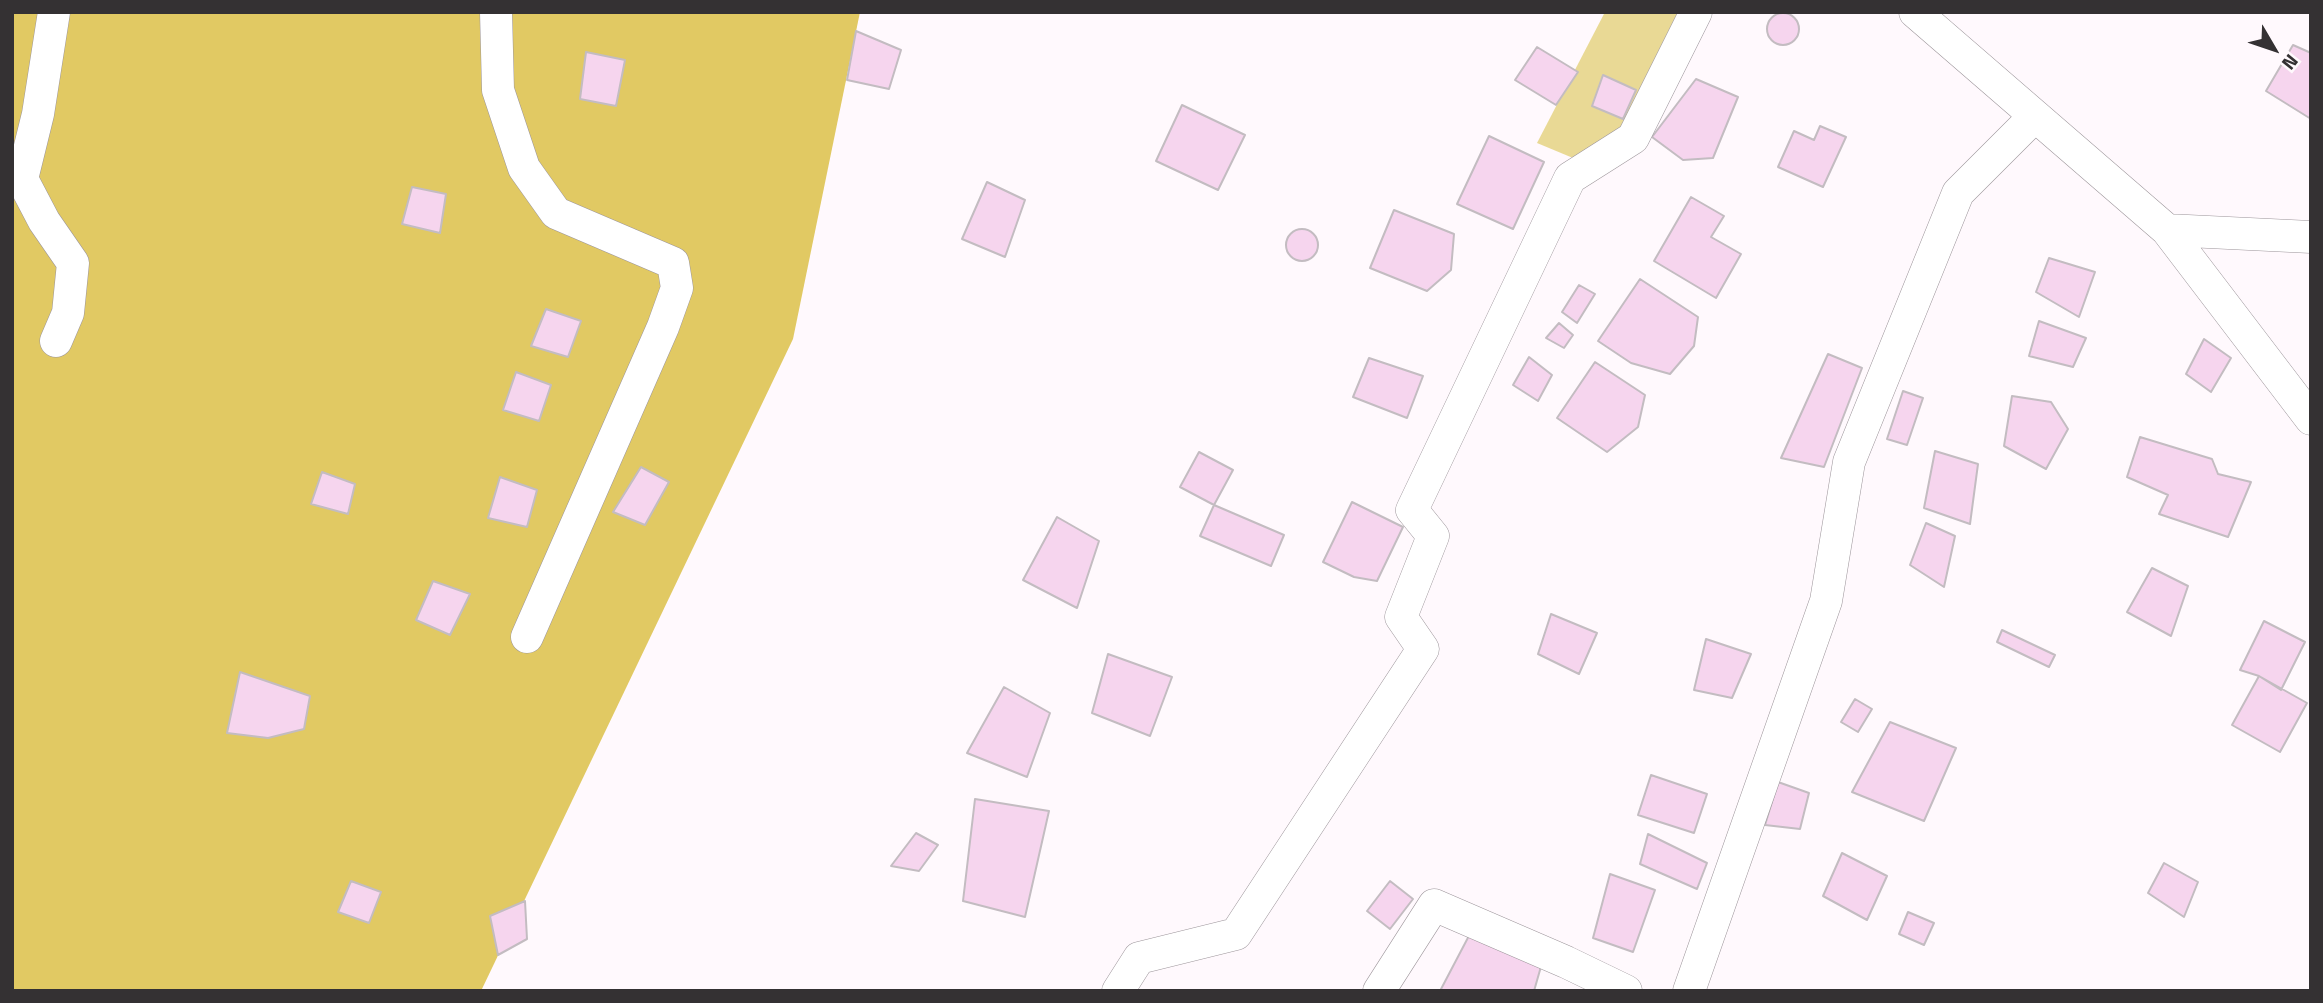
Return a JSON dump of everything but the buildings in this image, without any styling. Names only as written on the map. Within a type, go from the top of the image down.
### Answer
[{"type":"street","points":[[54,12],[38,114],[22,179],[44,221],[73,263],[68,313],[57,341]]},
{"type":"street","points":[[496,12],[498,90],[524,168],[556,213],[673,263],[677,288],[663,327],[527,637]]},
{"type":"street","points":[[1118,991],[1139,958],[1236,934],[1423,649],[1401,617],[1433,536],[1412,510],[1570,178],[1633,138],[1696,12]]},
{"type":"street","points":[[1914,12],[2167,230],[2311,419]]},
{"type":"street","points":[[1689,991],[1826,601],[1849,462],[1958,193],[2035,116]]},
{"type":"street","points":[[2167,230],[2311,237]]},
{"type":"street","points":[[1379,991],[1434,905],[1626,991]]},
{"type":"shaded area","points":[[12,12],[860,12],[793,339],[481,991],[12,991]]},
{"type":"shaded area","points":[[1605,12],[1681,12],[1620,131],[1573,158],[1537,143]]}]
